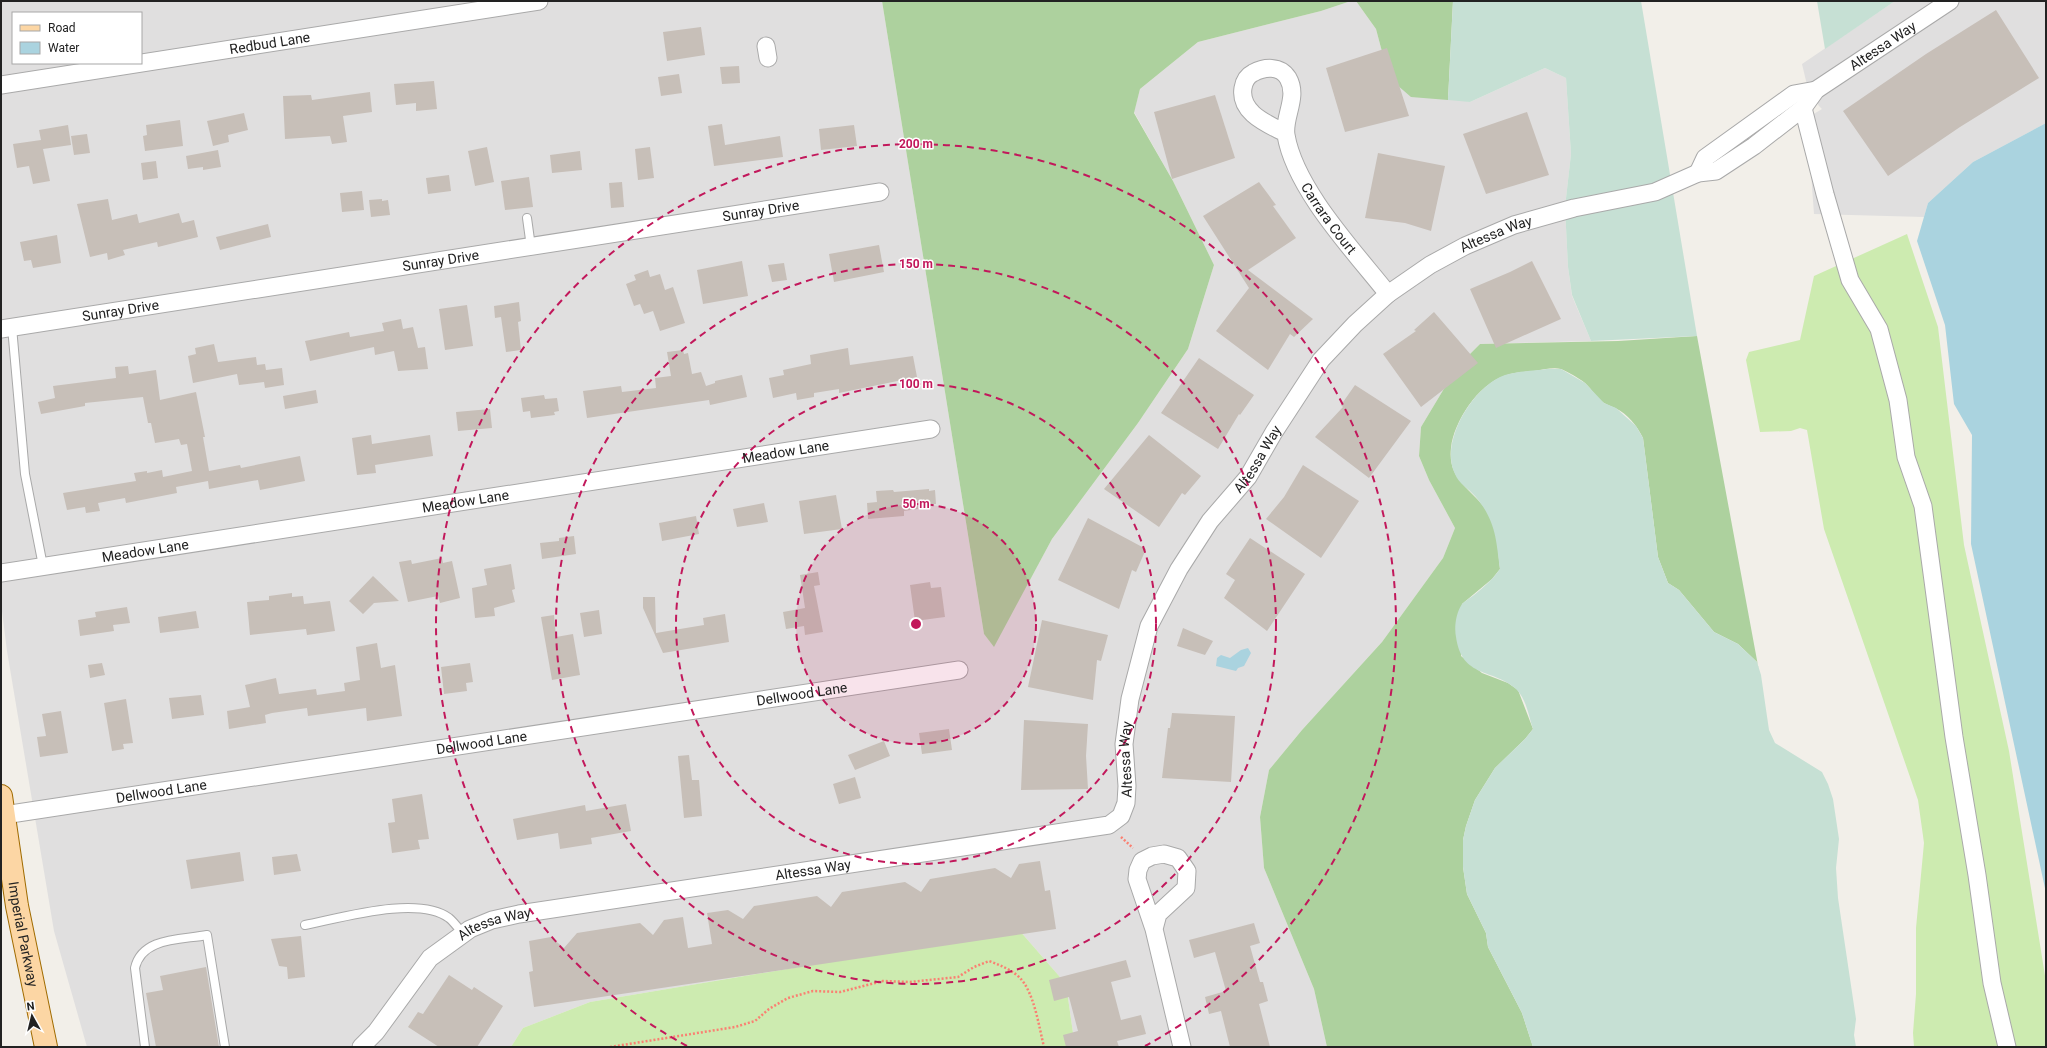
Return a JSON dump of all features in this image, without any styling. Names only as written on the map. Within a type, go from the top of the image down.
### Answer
[{"type":"main road","name":"Imperial Parkway","points":[[3,806],[17,906],[46,1047]]},
{"type":"street","name":"Redbud Lane","points":[[142,63],[539,1]]},
{"type":"street","name":"Altessa Way","points":[[361,1047],[376,1032],[430,958],[463,934],[492,920],[518,914],[1111,823],[1121,816],[1126,803],[1127,786],[1124,744],[1130,699],[1149,626],[1179,569],[1210,521],[1248,477],[1274,432],[1321,360],[1356,324],[1388,294],[1430,265],[1465,246],[1514,225],[1574,208],[1655,192],[1698,173],[1716,171],[1754,146],[1803,108],[1816,90],[1950,1]]},
{"type":"street","name":"Redbud Lane","points":[[1,85],[136,64]]},
{"type":"street","name":"Altessa Way","points":[[1698,173],[1705,158],[1794,94],[1816,90]]},
{"type":"street","points":[[1803,108],[1825,194],[1850,280],[1879,329],[1898,400],[1906,457],[1923,506],[1954,737],[1977,875],[1992,983],[2007,1047]]},
{"type":"street","name":"Carrara Court","points":[[1285,133],[1294,162],[1314,199],[1388,294]]},
{"type":"street","name":"Sunray Drive","points":[[6,328],[880,192]]},
{"type":"street","name":"Meadow Lane","points":[[1,572],[931,429]]},
{"type":"street","name":"Dellwood Lane","points":[[3,806],[959,670]]},
{"type":"street","points":[[1154,929],[1158,914],[1186,888],[1187,871],[1178,858],[1164,854],[1142,862],[1138,870],[1137,879],[1154,929],[1182,1047]]},
{"type":"lane","points":[[527,218],[532,247]]},
{"type":"lane","points":[[6,328],[25,474],[43,566]]},
{"type":"lane","points":[[305,924],[403,907],[434,910],[449,918],[463,934]]},
{"type":"lane","points":[[144,1047],[135,968],[137,960],[143,951],[153,944],[207,936],[225,1047]]},
{"type":"path","points":[[1111,823],[1123,839],[1146,860]]},
{"type":"path","points":[[610,1047],[742,1025],[755,1021],[769,1009],[788,998],[813,991],[840,992],[883,981],[910,982],[958,977],[974,966],[989,961],[1007,968],[1020,978],[1032,998],[1044,1047]]},
{"type":"shaded area","points":[[1,1],[882,1],[984,634],[994,646],[1052,539],[1138,423],[1188,349],[1214,265],[1173,181],[1134,112],[1140,89],[1198,42],[1321,11],[1351,1],[1356,1],[1376,29],[1389,78],[1470,102],[1545,68],[1566,78],[1571,154],[1565,207],[1568,267],[1572,296],[1591,341],[1480,344],[1457,367],[1421,427],[1419,456],[1429,480],[1455,528],[1443,558],[1382,642],[1302,730],[1269,770],[1260,817],[1264,868],[1314,989],[1327,1047],[1075,1047],[1066,984],[1019,930],[590,1002],[523,1028],[511,1047],[87,1047],[54,931],[7,651],[1,603]]},
{"type":"shaded area","points":[[1895,1],[2046,1],[2046,123],[1973,162],[1928,203],[1924,217],[1814,214],[1807,118],[1822,109],[1807,85],[1802,64]]},
{"type":"green space","points":[[882,1],[1351,1],[1321,11],[1198,42],[1140,89],[1134,113],[1173,181],[1214,265],[1188,349],[1138,423],[1052,539],[994,647],[984,634]]},
{"type":"green space","points":[[1356,1],[1453,1],[1448,100],[1411,97],[1389,78],[1376,29]]},
{"type":"green space","points":[[1453,1],[1641,1],[1697,336],[1591,341],[1572,295],[1568,267],[1565,207],[1571,154],[1566,78],[1545,68],[1470,102],[1448,100]]},
{"type":"green space","points":[[1817,1],[1895,1],[1825,49]]},
{"type":"green space","points":[[1907,234],[1938,327],[1964,545],[2009,751],[2046,982],[2046,1047],[1914,1047],[1913,1033],[1916,994],[1916,928],[1924,843],[1918,800],[1824,529],[1807,430],[1800,428],[1791,431],[1760,432],[1746,360],[1749,352],[1800,340],[1814,276]]},
{"type":"green space","points":[[1697,336],[1759,671],[1757,662],[1738,644],[1714,632],[1679,590],[1668,583],[1658,557],[1643,438],[1628,417],[1601,401],[1583,381],[1558,368],[1511,374],[1494,381],[1485,387],[1469,405],[1462,416],[1453,438],[1451,460],[1453,470],[1458,478],[1484,507],[1493,522],[1500,569],[1492,579],[1462,604],[1461,656],[1482,673],[1508,683],[1518,690],[1533,729],[1525,739],[1495,768],[1475,800],[1463,840],[1463,867],[1467,894],[1486,933],[1488,947],[1522,1013],[1533,1047],[1327,1047],[1314,989],[1264,868],[1260,817],[1269,770],[1302,730],[1382,642],[1443,558],[1455,528],[1429,480],[1419,456],[1421,427],[1457,367],[1480,344],[1618,341]]},
{"type":"green space","points":[[1547,369],[1561,369],[1585,383],[1604,403],[1616,408],[1636,426],[1643,438],[1658,557],[1668,583],[1679,590],[1714,632],[1738,644],[1757,662],[1761,675],[1769,730],[1775,743],[1822,772],[1828,784],[1833,799],[1839,839],[1836,868],[1838,898],[1856,1019],[1854,1035],[1856,1047],[1533,1047],[1522,1013],[1488,947],[1486,933],[1467,894],[1463,867],[1463,840],[1475,800],[1495,768],[1525,739],[1533,729],[1525,702],[1516,689],[1507,682],[1480,671],[1472,666],[1465,660],[1459,650],[1455,629],[1457,616],[1462,604],[1488,583],[1500,569],[1496,539],[1491,522],[1482,505],[1461,483],[1455,474],[1451,461],[1455,432],[1462,417],[1481,391],[1493,381],[1505,375]]},
{"type":"green space","points":[[1019,930],[1066,984],[1075,1047],[511,1047],[523,1028],[590,1002]]},
{"type":"water","points":[[2046,123],[2046,893],[1971,544],[1972,435],[1954,404],[1945,325],[1917,241],[1928,203],[1973,162]]},
{"type":"water","points":[[1248,648],[1251,653],[1244,666],[1238,668],[1236,671],[1216,666],[1217,658],[1221,655],[1230,658],[1241,650]]},
{"type":"building","points":[[1996,10],[2039,78],[1960,127],[1888,176],[1843,111],[1926,54]]},
{"type":"building","points":[[701,27],[705,55],[667,61],[663,32]]},
{"type":"building","points":[[1387,48],[1409,116],[1345,132],[1326,68]]},
{"type":"building","points":[[739,66],[740,83],[722,84],[720,67]]},
{"type":"building","points":[[679,74],[682,93],[661,96],[658,77]]},
{"type":"building","points":[[434,81],[437,109],[416,111],[416,103],[396,105],[394,84]]},
{"type":"building","points":[[370,92],[372,112],[343,116],[347,142],[332,144],[330,136],[285,139],[283,96],[311,95],[312,100]]},
{"type":"building","points":[[1215,95],[1235,158],[1172,179],[1154,112]]},
{"type":"building","points":[[1527,112],[1549,175],[1486,194],[1463,134]]},
{"type":"building","points":[[244,113],[248,130],[228,135],[229,142],[213,146],[207,121]]},
{"type":"building","points":[[180,120],[183,146],[145,151],[143,136],[147,135],[146,125]]},
{"type":"building","points":[[722,124],[725,145],[780,136],[783,157],[714,166],[708,126]]},
{"type":"building","points":[[68,125],[71,145],[43,149],[50,181],[33,184],[29,166],[17,168],[13,144],[41,140],[39,130]]},
{"type":"building","points":[[854,125],[857,146],[821,150],[819,129]]},
{"type":"building","points":[[87,134],[90,153],[74,155],[71,136]]},
{"type":"building","points":[[487,147],[494,182],[475,186],[468,151]]},
{"type":"building","points":[[650,147],[654,178],[638,180],[635,149]]},
{"type":"building","points":[[218,150],[221,167],[203,170],[203,167],[188,169],[186,156]]},
{"type":"building","points":[[580,151],[582,170],[552,173],[550,155]]},
{"type":"building","points":[[1378,153],[1445,166],[1431,231],[1405,223],[1365,218]]},
{"type":"building","points":[[156,161],[158,178],[143,180],[141,163]]},
{"type":"building","points":[[449,175],[451,191],[428,194],[426,178]]},
{"type":"building","points":[[529,177],[533,207],[505,210],[501,181]]},
{"type":"building","points":[[622,182],[624,207],[611,208],[609,183]]},
{"type":"building","points":[[1259,182],[1276,205],[1273,206],[1296,238],[1248,270],[1313,319],[1294,337],[1290,334],[1268,370],[1216,331],[1249,288],[1203,216]]},
{"type":"building","points":[[362,191],[364,210],[342,212],[340,193]]},
{"type":"building","points":[[108,199],[112,220],[137,214],[139,223],[179,213],[182,223],[194,220],[198,237],[158,247],[157,242],[123,250],[125,255],[108,260],[107,253],[90,257],[77,204]]},
{"type":"building","points":[[382,199],[382,201],[388,200],[390,215],[371,217],[369,200]]},
{"type":"building","points":[[268,224],[271,237],[220,250],[216,237]]},
{"type":"building","points":[[57,235],[61,263],[33,268],[31,260],[24,261],[20,242]]},
{"type":"building","points":[[879,245],[884,272],[834,282],[829,254]]},
{"type":"building","points":[[742,261],[748,296],[703,304],[697,270]]},
{"type":"building","points":[[1532,261],[1561,319],[1496,348],[1470,289]]},
{"type":"building","points":[[784,263],[787,280],[772,282],[768,265]]},
{"type":"building","points":[[648,270],[650,277],[660,274],[665,290],[673,287],[685,323],[660,331],[653,311],[644,314],[640,304],[634,306],[626,284],[636,280],[634,275]]},
{"type":"building","points":[[519,302],[521,321],[518,322],[521,350],[506,352],[501,317],[495,318],[494,306]]},
{"type":"building","points":[[467,305],[473,346],[445,350],[439,309]]},
{"type":"building","points":[[1434,312],[1478,363],[1421,407],[1383,354],[1416,331],[1414,330]]},
{"type":"building","points":[[401,319],[403,329],[413,327],[418,348],[425,347],[428,369],[398,371],[394,351],[375,355],[374,347],[310,361],[305,341],[349,332],[350,337],[384,331],[382,323]]},
{"type":"building","points":[[214,344],[218,362],[256,357],[257,365],[265,364],[266,370],[282,368],[284,385],[265,388],[264,382],[239,385],[237,374],[193,383],[188,356],[196,354],[195,348]]},
{"type":"building","points":[[848,348],[850,365],[913,356],[917,377],[839,393],[839,389],[814,393],[814,397],[797,400],[796,393],[773,398],[769,378],[784,375],[783,370],[811,364],[810,355]]},
{"type":"building","points":[[683,350],[684,354],[688,353],[692,374],[701,372],[706,386],[715,383],[715,381],[742,375],[747,397],[710,405],[709,400],[587,418],[583,391],[621,386],[622,392],[656,388],[655,378],[671,376],[667,352]]},
{"type":"building","points":[[1199,358],[1254,395],[1240,415],[1239,414],[1218,449],[1161,413]]},
{"type":"building","points":[[128,366],[129,374],[156,370],[160,400],[196,392],[205,437],[203,437],[209,471],[240,465],[241,468],[300,456],[305,481],[260,490],[258,480],[209,489],[208,481],[176,487],[177,493],[126,503],[125,498],[98,503],[100,511],[86,513],[85,507],[67,510],[63,493],[136,481],[134,473],[147,471],[147,473],[162,470],[163,477],[192,471],[187,444],[181,445],[179,439],[155,443],[151,423],[148,423],[143,397],[85,403],[85,406],[41,414],[38,402],[55,398],[53,386],[116,378],[115,367]]},
{"type":"building","points":[[1355,385],[1411,421],[1369,478],[1315,437],[1343,407],[1341,405]]},
{"type":"building","points":[[316,390],[318,403],[285,409],[283,396]]},
{"type":"building","points":[[544,395],[545,399],[557,398],[559,411],[554,412],[555,415],[531,418],[530,411],[523,412],[521,398]]},
{"type":"building","points":[[490,409],[492,428],[458,431],[456,412]]},
{"type":"building","points":[[371,435],[372,444],[430,435],[433,456],[375,465],[376,473],[357,475],[352,438]]},
{"type":"building","points":[[1149,435],[1201,476],[1185,495],[1182,493],[1159,527],[1104,489]]},
{"type":"building","points":[[1303,465],[1359,501],[1321,558],[1266,519],[1284,497]]},
{"type":"building","points":[[929,489],[929,491],[935,490],[936,504],[930,504],[931,507],[904,511],[904,516],[868,519],[867,503],[877,502],[876,491],[893,490],[894,492]]},
{"type":"building","points":[[836,495],[842,529],[804,534],[799,501]]},
{"type":"building","points":[[764,503],[768,522],[737,527],[733,509]]},
{"type":"building","points":[[696,516],[699,534],[662,541],[659,523]]},
{"type":"building","points":[[1088,518],[1146,549],[1136,572],[1132,570],[1119,609],[1058,580]]},
{"type":"building","points":[[574,536],[576,554],[542,559],[540,543],[559,541],[559,538]]},
{"type":"building","points":[[1250,538],[1305,574],[1267,631],[1224,598],[1235,580],[1226,574]]},
{"type":"building","points":[[442,558],[443,563],[452,561],[460,598],[440,603],[438,596],[408,602],[399,562],[411,560],[412,564]]},
{"type":"building","points":[[511,564],[515,589],[512,590],[515,602],[494,608],[495,616],[475,618],[472,588],[487,585],[484,569]]},
{"type":"building","points":[[818,572],[820,585],[814,586],[823,632],[805,635],[804,626],[786,629],[783,612],[805,608],[800,575]]},
{"type":"building","points":[[373,576],[399,601],[374,603],[363,614],[349,601]]},
{"type":"building","points":[[930,582],[931,588],[941,587],[945,617],[915,621],[910,585]]},
{"type":"building","points":[[292,593],[292,597],[303,596],[304,604],[330,601],[335,631],[307,635],[306,629],[250,635],[247,602],[269,600],[269,596]]},
{"type":"building","points":[[643,597],[655,597],[656,633],[704,625],[703,618],[725,614],[729,642],[663,653],[643,608]]},
{"type":"building","points":[[127,607],[130,623],[113,625],[114,631],[80,636],[78,620],[96,617],[95,612]]},
{"type":"building","points":[[599,610],[602,634],[584,637],[580,613]]},
{"type":"building","points":[[196,611],[199,628],[160,633],[158,617]]},
{"type":"building","points":[[554,615],[556,637],[573,634],[580,675],[552,680],[541,617]]},
{"type":"building","points":[[1042,620],[1108,635],[1101,661],[1097,660],[1093,700],[1028,687]]},
{"type":"building","points":[[1183,628],[1213,641],[1205,655],[1177,646]]},
{"type":"building","points":[[377,643],[381,668],[395,665],[402,716],[367,721],[366,708],[308,716],[307,708],[272,713],[265,715],[266,723],[229,729],[227,711],[250,707],[245,685],[276,678],[279,694],[316,689],[317,695],[345,691],[344,683],[360,680],[356,647]]},
{"type":"building","points":[[102,663],[105,675],[90,678],[88,665]]},
{"type":"building","points":[[470,663],[473,682],[466,683],[467,691],[444,694],[441,667]]},
{"type":"building","points":[[201,695],[204,715],[172,719],[169,698]]},
{"type":"building","points":[[126,699],[133,743],[123,744],[124,749],[112,751],[104,703]]},
{"type":"building","points":[[61,711],[68,753],[40,757],[37,737],[46,736],[42,714]]},
{"type":"building","points":[[1172,713],[1235,716],[1231,782],[1162,778],[1168,728],[1170,728]]},
{"type":"building","points":[[1024,720],[1088,724],[1086,756],[1088,789],[1021,790]]},
{"type":"building","points":[[949,729],[952,750],[922,754],[919,733]]},
{"type":"building","points":[[884,741],[890,756],[855,770],[848,755]]},
{"type":"building","points":[[689,755],[692,780],[699,780],[702,816],[684,818],[678,756]]},
{"type":"building","points":[[855,777],[861,798],[839,804],[833,784]]},
{"type":"building","points":[[422,794],[429,839],[418,840],[420,849],[392,853],[388,823],[395,822],[392,799]]},
{"type":"building","points":[[626,804],[631,831],[591,838],[592,844],[560,849],[558,833],[517,840],[513,819],[585,805],[586,811]]},
{"type":"building","points":[[240,852],[244,881],[191,889],[186,860]]},
{"type":"building","points":[[297,854],[301,871],[274,875],[272,857]]},
{"type":"building","points":[[1040,861],[1045,891],[1050,890],[1056,929],[534,1007],[529,972],[533,971],[529,941],[551,937],[564,948],[577,933],[640,923],[653,935],[664,920],[683,917],[688,948],[712,944],[707,913],[728,910],[743,919],[754,906],[817,896],[831,907],[842,892],[905,882],[921,892],[930,879],[995,868],[1011,878],[1019,864]]},
{"type":"building","points":[[1254,923],[1260,943],[1250,946],[1260,982],[1263,982],[1268,1001],[1259,1004],[1270,1047],[1230,1047],[1221,1011],[1209,1014],[1205,997],[1226,991],[1215,952],[1194,958],[1189,940]]},
{"type":"building","points":[[301,936],[305,977],[288,979],[287,967],[279,966],[271,939]]},
{"type":"building","points":[[1126,960],[1131,977],[1111,982],[1121,1020],[1141,1015],[1146,1034],[1117,1041],[1119,1047],[1066,1047],[1063,1035],[1078,1031],[1069,997],[1054,1001],[1049,980]]},
{"type":"building","points":[[206,967],[219,1047],[156,1047],[146,993],[163,990],[160,976]]},
{"type":"building","points":[[449,975],[472,990],[474,987],[503,1006],[477,1047],[439,1047],[408,1027],[418,1012],[423,1014]]}]
